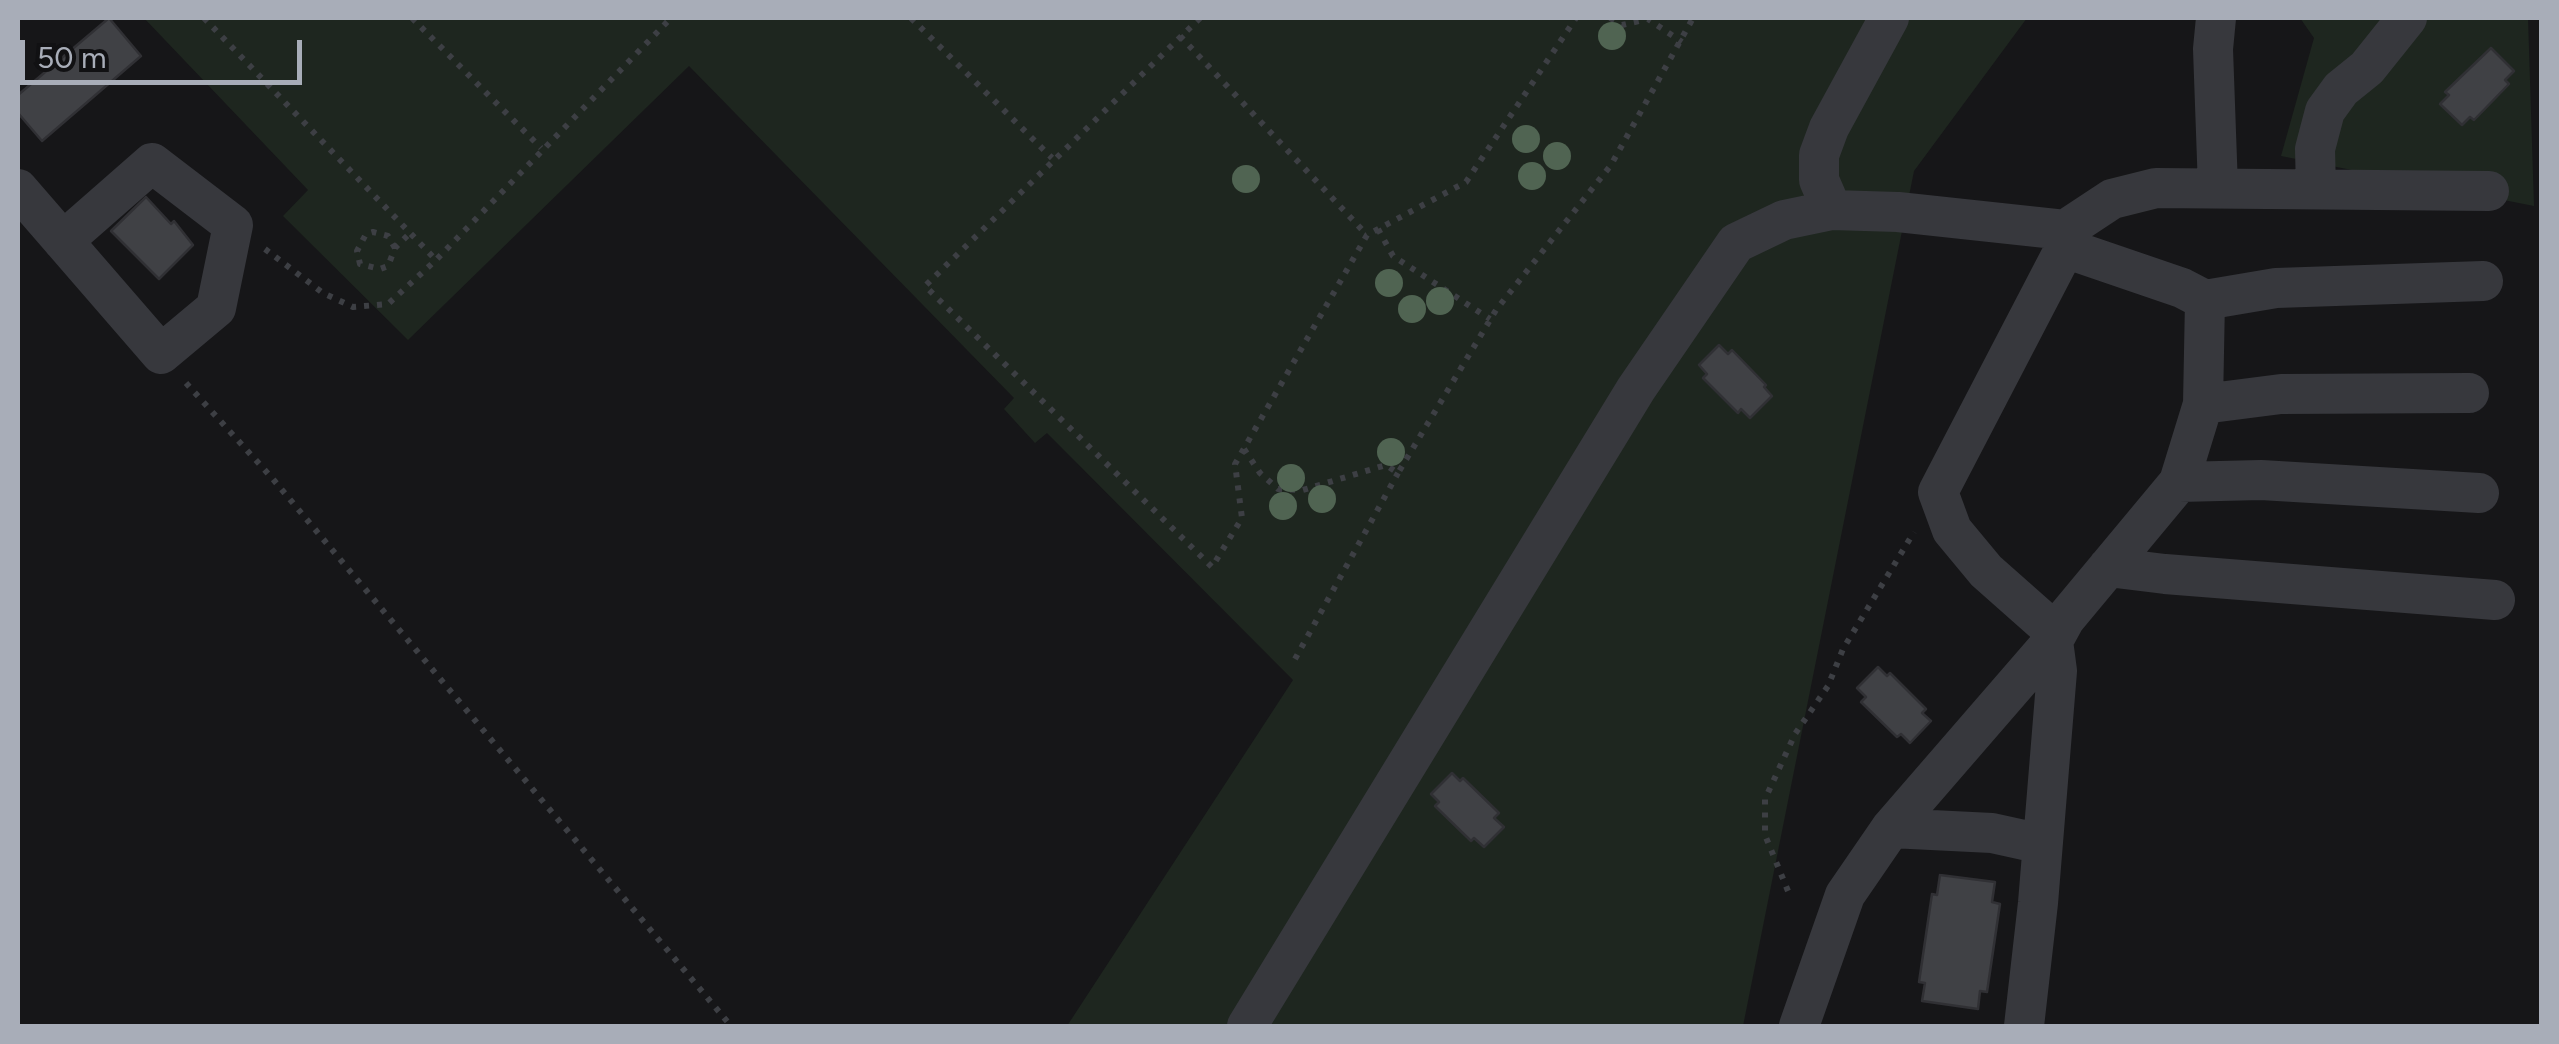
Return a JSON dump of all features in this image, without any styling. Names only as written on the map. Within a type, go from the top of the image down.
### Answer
[{"type":"street","points":[[1832,210],[1819,180],[1819,155],[1829,128],[1889,18]]},
{"type":"street","points":[[2216,18],[2213,49],[2218,188]]},
{"type":"street","points":[[2316,189],[2315,149],[2325,111],[2341,89],[2367,68],[2407,18]]},
{"type":"street","points":[[18,189],[161,354],[216,308],[233,225],[152,163],[64,242]]},
{"type":"street","points":[[2024,1026],[2057,671],[2053,642],[2048,626],[1986,571],[1952,530],[1938,492],[2065,239],[2092,210],[2129,192],[2156,188],[2488,191]]},
{"type":"street","points":[[1247,1026],[1636,389],[1736,243],[1784,220],[1832,210],[1898,212],[2065,239],[2204,300],[2276,288],[2483,281]]},
{"type":"street","points":[[1799,1026],[1845,895],[1890,828],[2053,642],[2064,619],[2179,482],[2203,404],[2204,300]]},
{"type":"street","points":[[2203,404],[2281,394],[2469,393]]},
{"type":"street","points":[[2179,482],[2261,480],[2479,493]]},
{"type":"street","points":[[2108,566],[2495,600]]},
{"type":"street","points":[[1890,828],[1992,833],[2042,844]]},
{"type":"path","points":[[204,18],[436,260]]},
{"type":"path","points":[[412,18],[541,148]]},
{"type":"path","points":[[233,225],[323,293],[352,307],[388,304],[436,260],[541,148],[672,18]]},
{"type":"path","points":[[912,18],[1053,158]]},
{"type":"path","points":[[1200,18],[925,286],[1212,567],[1242,518],[1235,464],[1367,235],[1466,182],[1576,18]]},
{"type":"path","points":[[1610,18],[1622,25],[1648,18],[1682,42]]},
{"type":"path","points":[[1295,659],[1398,473],[1490,319],[1610,165],[1694,18]]},
{"type":"path","points":[[1180,36],[1367,235]]},
{"type":"path","points":[[1378,229],[1394,256],[1490,319]]},
{"type":"path","points":[[395,248],[388,236],[366,234],[357,251],[360,264],[380,269],[388,266],[395,248],[410,232]]},
{"type":"path","points":[[161,354],[272,478],[731,1026]]},
{"type":"path","points":[[1244,449],[1260,473],[1278,489],[1303,490],[1386,466],[1398,473]]},
{"type":"path","points":[[1788,892],[1766,835],[1766,798],[1795,734],[1828,686],[1843,649],[1938,492]]},
{"type":"shaded area","points":[[144,18],[2027,18],[1914,171],[1743,1026],[1067,1026],[1293,680],[1047,433],[1035,443],[1004,409],[1014,398],[689,66],[408,340],[283,216],[308,190]]},
{"type":"shaded area","points":[[2300,18],[2528,18],[2534,206],[2281,156],[2314,38]]},
{"type":"building","points":[[109,18],[141,56],[42,141],[18,113],[18,95]]},
{"type":"building","points":[[2491,48],[2514,71],[2505,80],[2509,84],[2474,120],[2470,117],[2462,125],[2440,104],[2449,95],[2445,92]]},
{"type":"building","points":[[146,197],[171,224],[174,221],[193,245],[159,279],[111,231]]},
{"type":"building","points":[[1719,345],[1728,354],[1732,350],[1772,396],[1750,418],[1741,409],[1738,413],[1703,378],[1707,374],[1699,365]]},
{"type":"building","points":[[1878,667],[1887,676],[1890,673],[1926,709],[1922,713],[1931,721],[1910,743],[1901,734],[1897,737],[1861,702],[1866,697],[1857,688]]},
{"type":"building","points":[[1452,773],[1460,781],[1463,778],[1499,813],[1494,818],[1504,827],[1484,847],[1474,838],[1471,841],[1435,806],[1439,802],[1431,794]]},
{"type":"building","points":[[1940,875],[1995,882],[1992,902],[2000,904],[1987,992],[1980,991],[1978,1009],[1922,1001],[1925,983],[1919,982],[1932,894],[1937,895]]}]
